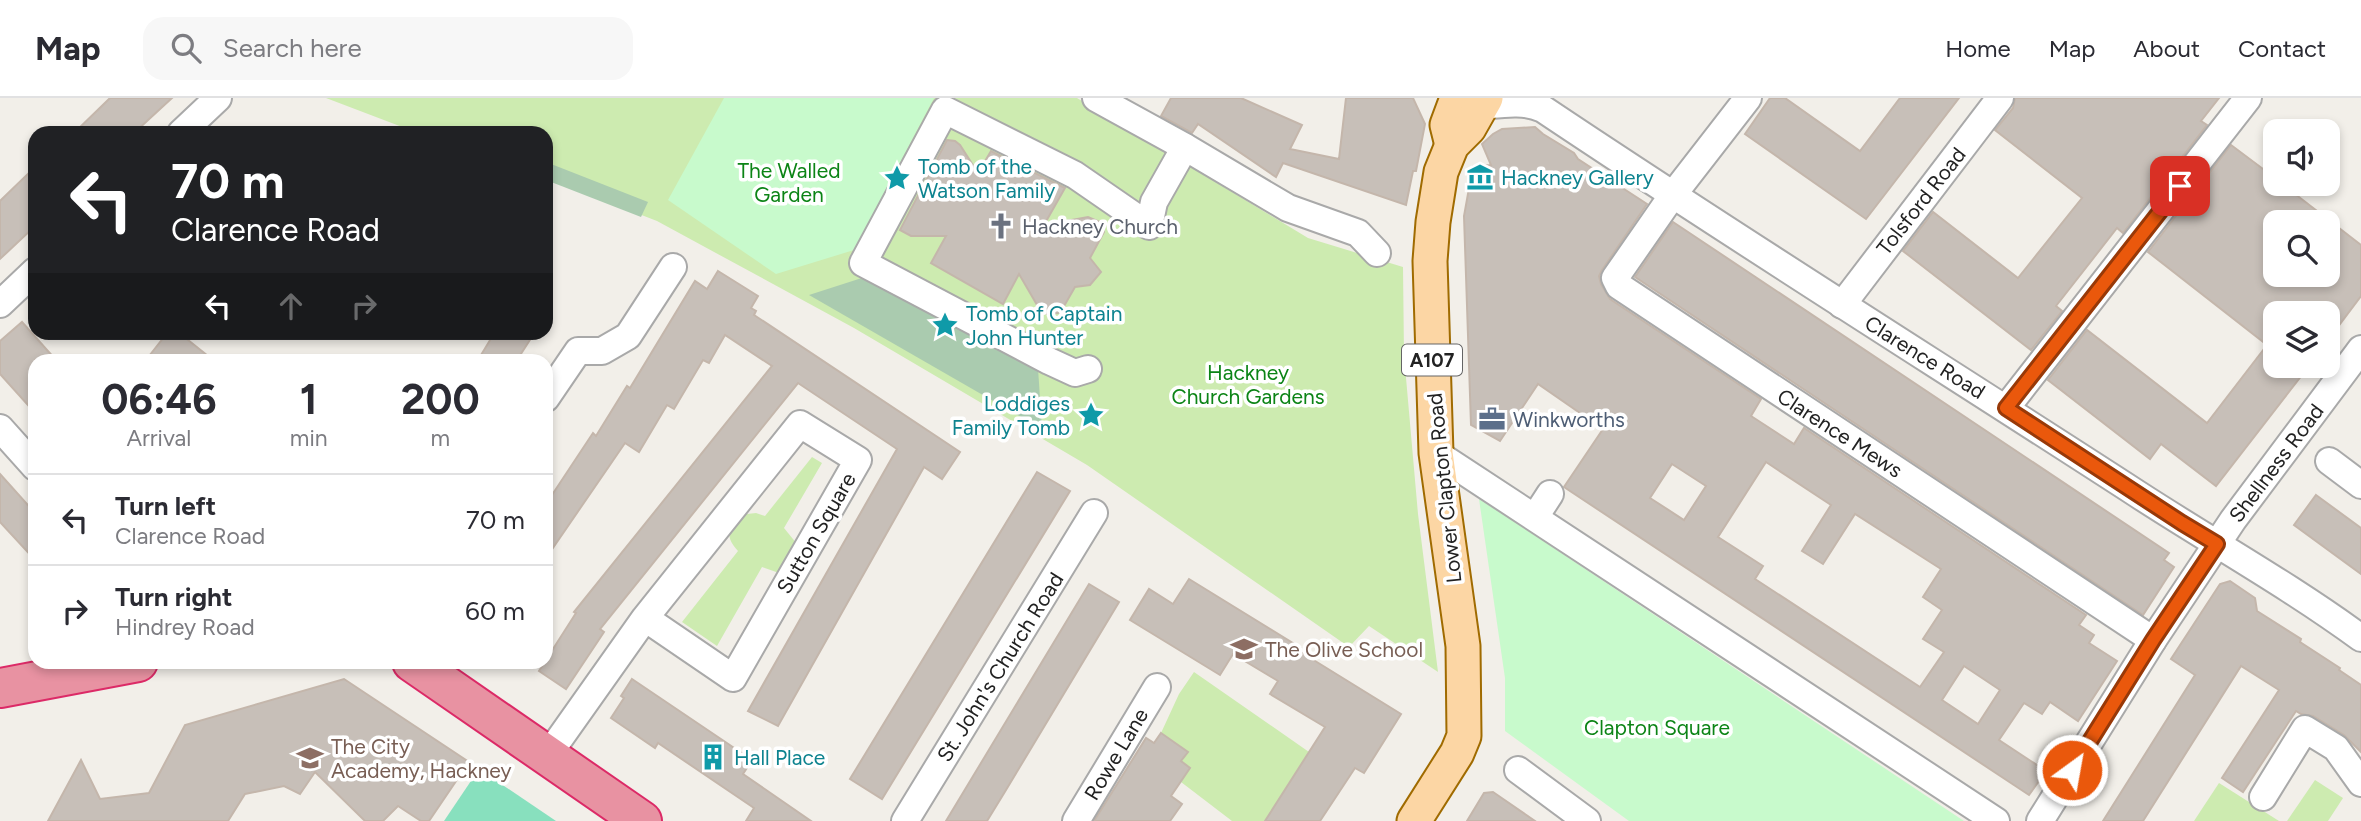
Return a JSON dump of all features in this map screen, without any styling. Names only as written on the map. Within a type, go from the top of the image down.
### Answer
[{"type":"highway","points":[[0,688],[101,669]]},
{"type":"highway","points":[[422,669],[642,821]]},
{"type":"main road","name":"Lower Clapton Road","points":[[1414,821],[1457,753],[1464,736],[1463,646],[1436,453],[1430,261],[1436,194],[1452,145],[1447,125],[1474,101]]},
{"type":"street","points":[[188,126],[218,98]]},
{"type":"street","points":[[1096,98],[1185,146],[1288,208],[1358,233],[1377,253]]},
{"type":"street","points":[[1672,196],[1748,98]]},
{"type":"street","name":"Tolsford Road","points":[[1842,305],[2000,98]]},
{"type":"street","points":[[2006,408],[2248,98]]},
{"type":"street","name":"Clarence Road","points":[[1474,101],[1532,104],[1543,109],[1672,196],[2182,523],[2320,608],[2361,638]]},
{"type":"street","points":[[1087,369],[1075,373],[1049,361],[863,263],[945,110],[1075,175],[1149,226],[1154,202],[1185,146]]},
{"type":"street","name":"Clarence Mews","points":[[1672,196],[1615,278],[1619,286],[2153,640]]},
{"type":"street","points":[[553,388],[578,351],[601,351],[628,336],[673,267]]},
{"type":"street","points":[[0,304],[28,278]]},
{"type":"street","name":"Shellness Road","points":[[2039,821],[2217,544],[2361,349]]},
{"type":"street","name":"Sutton Square","points":[[548,755],[645,618],[800,424],[858,460],[733,678],[645,618]]},
{"type":"street","points":[[0,428],[28,459]]},
{"type":"street","points":[[1436,453],[1996,821]]},
{"type":"street","points":[[2329,461],[2361,485]]},
{"type":"street","points":[[1535,517],[1550,494]]},
{"type":"street","name":"St. John's Church Road","points":[[905,821],[1094,513]]},
{"type":"street","name":"Rowe Lane","points":[[1076,821],[1157,687]]},
{"type":"street","points":[[2263,797],[2305,729],[2336,748],[2361,783]]},
{"type":"street","points":[[1518,770],[1585,820]]},
{"type":"green space","name":"Hackney Church Gardens","points":[[326,98],[1077,98],[1308,238],[1403,267],[1404,355],[1418,514],[1438,672],[1369,626],[1349,647],[1087,465],[854,328],[657,221],[553,181],[553,126],[400,126]]},
{"type":"green space","name":"The Walled Garden","points":[[724,98],[934,98],[854,250],[776,274],[668,200]]},
{"type":"green space","points":[[553,165],[648,202],[641,217],[553,183]]},
{"type":"green space","points":[[868,276],[1038,368],[1042,429],[809,295]]},
{"type":"green space","points":[[812,457],[822,463],[784,528],[797,544],[779,573],[762,567],[717,646],[682,622],[738,551],[729,533],[738,515],[756,513],[765,516]]},
{"type":"green space","name":"Clapton Square","points":[[1479,499],[1964,821],[1629,821],[1505,731],[1505,678]]},
{"type":"green space","points":[[1194,672],[1309,752],[1265,821],[1232,821],[1181,782],[1190,768],[1181,761],[1188,752],[1161,733],[1179,694]]},
{"type":"green space","points":[[479,769],[556,821],[444,821]]},
{"type":"green space","points":[[2315,780],[2343,798],[2328,821],[2287,821]]},
{"type":"green space","points":[[2219,783],[2279,821],[2194,821]]},
{"type":"building","points":[[110,98],[172,98],[142,126],[81,126]]},
{"type":"building","points":[[1171,98],[1241,98],[1302,125],[1290,149],[1339,159],[1346,98],[1413,98],[1425,124],[1406,205],[1283,163],[1276,177],[1198,124],[1192,133],[1161,116]]},
{"type":"building","points":[[1770,98],[1785,98],[1860,151],[1900,98],[1959,98],[1866,219],[1745,134]]},
{"type":"building","points":[[2015,98],[2219,98],[2201,121],[2207,125],[2123,233],[2117,228],[2056,306],[2062,311],[2031,350],[1903,251],[1933,212],[2018,278],[2082,198],[1995,130],[2013,108]]},
{"type":"building","points":[[1535,127],[1647,204],[1599,276],[1610,299],[1761,399],[1751,416],[1794,444],[1804,428],[2086,615],[2079,625],[2094,635],[2089,643],[2117,661],[2078,721],[2050,702],[2042,714],[2024,703],[1999,740],[2046,771],[2029,795],[1564,487],[1603,429],[1538,384],[1500,441],[1471,425],[1464,216],[1473,166],[1491,165],[1482,144],[1502,129]],"holes":[[[1766,462],[1831,505],[1802,551],[1823,564],[1855,514],[1941,569],[1923,597],[1942,610],[1923,639],[1944,652],[1920,687],[1755,579],[1763,566],[1718,537]],[[1672,464],[1706,486],[1684,520],[1650,498]],[[1964,666],[2000,690],[1978,724],[1942,700]]]},
{"type":"building","name":"Hackney Church","points":[[947,140],[960,145],[978,173],[991,151],[1065,188],[1044,225],[1088,217],[1100,222],[1104,232],[1090,258],[1101,272],[1090,285],[1075,287],[1058,313],[1047,314],[1040,310],[1019,274],[1003,304],[931,263],[946,236],[911,236],[900,230]]},
{"type":"building","points":[[2231,145],[2263,169],[2263,196],[2298,196],[2316,210],[2263,210],[2263,287],[2340,287],[2340,229],[2361,245],[2361,296],[2340,324],[2340,301],[2263,301],[2263,342],[2148,252]]},
{"type":"building","points":[[28,174],[28,233],[0,259],[0,201]]},
{"type":"building","points":[[1673,222],[2169,553],[2164,560],[2174,567],[2143,615],[1635,277]]},
{"type":"building","points":[[718,271],[758,296],[751,308],[756,311],[754,315],[960,452],[942,479],[924,467],[778,726],[748,711],[897,449],[798,383],[600,629],[604,632],[566,689],[539,671],[553,669],[553,649],[576,613],[574,612],[772,366],[725,335],[709,363],[703,360],[674,409],[667,405],[639,452],[625,443],[553,548],[553,493],[593,433],[596,436],[627,386],[630,388],[695,281],[707,289]]},
{"type":"building","points":[[22,322],[28,329],[28,340],[38,340],[51,354],[28,354],[28,405],[0,374],[0,341]]},
{"type":"building","points":[[2087,330],[2207,423],[2263,350],[2263,378],[2300,378],[2216,486],[2161,444],[2150,459],[2048,380]]},
{"type":"building","points":[[162,340],[188,340],[206,354],[151,354]]},
{"type":"building","points":[[490,340],[530,340],[521,354],[482,354]]},
{"type":"building","points":[[1037,472],[1070,491],[882,799],[850,779]]},
{"type":"building","points":[[0,474],[28,505],[28,552],[0,522]]},
{"type":"building","points":[[2316,495],[2361,528],[2361,574],[2294,525]]},
{"type":"building","name":"The Olive School","points":[[1189,579],[1401,714],[1364,773],[1355,768],[1320,821],[1265,821],[1325,727],[1270,694],[1278,681],[1233,654],[1220,675],[1130,620],[1149,589],[1173,604]]},
{"type":"building","points":[[2230,581],[2255,598],[2257,611],[2301,639],[2300,642],[2361,685],[2361,752],[2344,735],[2313,716],[2296,711],[2243,792],[2222,778],[2279,690],[2241,666],[2143,821],[2103,821],[2195,675],[2171,659],[2220,584]]},
{"type":"building","points":[[1089,584],[1119,602],[1006,790],[987,821],[946,821]]},
{"type":"building","points":[[344,679],[469,762],[429,821],[421,821],[398,806],[383,821],[365,821],[315,772],[300,794],[284,786],[245,794],[228,821],[48,821],[81,760],[100,799],[149,793],[185,725]]},
{"type":"building","points":[[632,679],[752,760],[743,774],[811,821],[746,821],[754,808],[658,743],[655,748],[611,718]]},
{"type":"building","points":[[1161,733],[1188,752],[1181,761],[1190,768],[1171,796],[1182,804],[1170,821],[1094,821],[1146,738],[1154,743]]},
{"type":"building","points":[[1493,792],[1535,821],[1467,821],[1484,793]]},
{"type":"place","name":"Hackney Gallery","points":[[1480,177]]},
{"type":"place","name":"Tomb of the Watson Family","points":[[897,178]]},
{"type":"place","name":"Hackney Church","points":[[1001,226]]},
{"type":"place","name":"Tomb of Captain John Hunter","points":[[945,325]]},
{"type":"place","name":"Loddiges Family Tomb","points":[[1091,415]]},
{"type":"place","name":"Winkworths","points":[[1492,419]]},
{"type":"place","name":"The Olive School","points":[[1244,649]]},
{"type":"place","name":"Hall Place","points":[[713,757]]},
{"type":"place","name":"The City Academy, Hackney","points":[[310,758]]},
{"type":"route","points":[[2072,770],[2217,544],[2006,408],[2180,186]]}]
